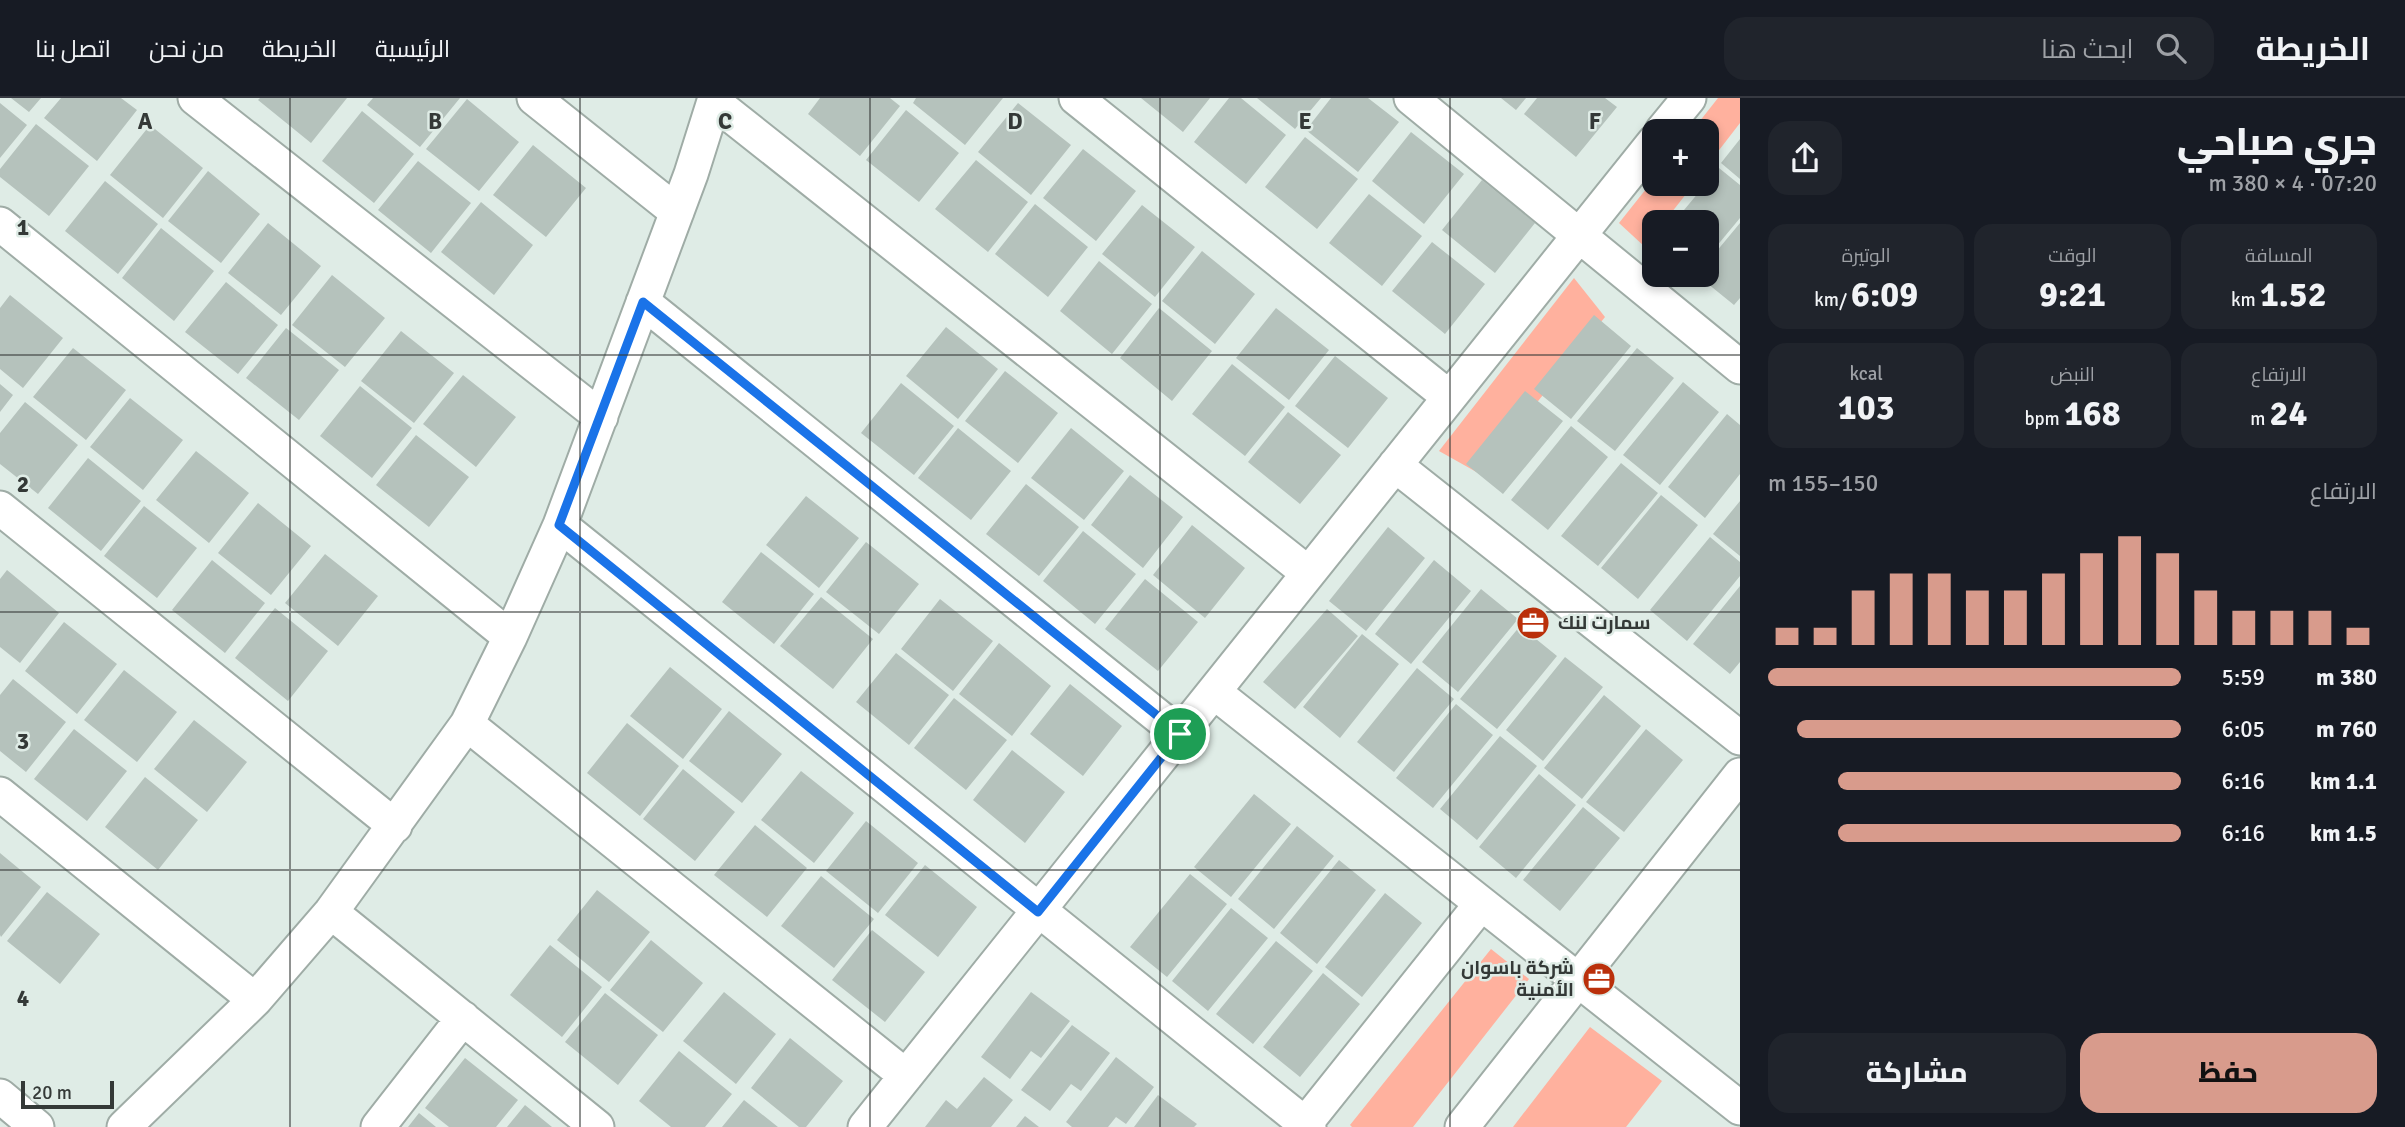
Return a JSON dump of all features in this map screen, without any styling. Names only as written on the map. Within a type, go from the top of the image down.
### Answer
[{"type":"street","points":[[195,98],[601,417]]},
{"type":"street","points":[[534,98],[677,212]]},
{"type":"street","points":[[1076,98],[1449,397]]},
{"type":"street","points":[[1411,98],[1578,237],[1740,366]]},
{"type":"street","points":[[1672,119],[1689,98]]},
{"type":"street","points":[[124,1127],[255,1000],[331,912],[467,724],[510,637],[559,525],[677,212],[715,100],[1308,573]]},
{"type":"street","points":[[865,1127],[1642,157]]},
{"type":"street","points":[[0,224],[510,637]]},
{"type":"street","points":[[643,302],[1180,734]]},
{"type":"street","points":[[1395,465],[1740,738]]},
{"type":"street","points":[[0,508],[394,826]]},
{"type":"street","points":[[559,525],[1038,912],[1307,1125],[1481,904]]},
{"type":"street","points":[[1214,692],[1740,1108]]},
{"type":"street","points":[[467,724],[906,1076]]},
{"type":"street","points":[[1462,1127],[1740,775]]},
{"type":"street","points":[[0,794],[255,1000]]},
{"type":"street","points":[[331,912],[597,1127]]},
{"type":"street","points":[[379,1127],[463,1018]]},
{"type":"street","points":[[0,1096],[37,1127]]},
{"type":"shaded area","points":[[1718,98],[1740,98],[1740,123],[1719,150],[1719,119],[1701,119]]},
{"type":"shaded area","points":[[1642,194],[1685,196],[1673,210],[1642,210],[1642,244],[1619,223]]},
{"type":"shaded area","points":[[1574,278],[1605,317],[1480,474],[1439,451]]},
{"type":"shaded area","points":[[1491,949],[1529,979],[1413,1127],[1352,1127],[1350,1125]]},
{"type":"shaded area","points":[[1590,1027],[1662,1081],[1626,1127],[1513,1127]]},
{"type":"building","points":[[11,98],[41,98],[29,112]]},
{"type":"building","points":[[61,98],[121,98],[137,110],[97,161],[44,118]]},
{"type":"building","points":[[347,98],[311,143],[258,100]]},
{"type":"building","points":[[373,98],[460,98],[420,147],[367,105]]},
{"type":"building","points":[[820,98],[890,98],[900,106],[860,156],[808,114]]},
{"type":"building","points":[[916,98],[1003,98],[965,145],[913,103]]},
{"type":"building","points":[[1141,98],[1210,98],[1183,132]]},
{"type":"building","points":[[1229,98],[1241,98],[1286,135],[1246,184],[1194,142]]},
{"type":"building","points":[[1257,98],[1321,98],[1295,129]]},
{"type":"building","points":[[1331,98],[1368,98],[1399,122],[1358,172],[1306,130]]},
{"type":"building","points":[[1501,98],[1526,98],[1516,110]]},
{"type":"building","points":[[1537,98],[1605,98],[1617,107],[1576,157],[1524,114]]},
{"type":"building","points":[[467,99],[519,142],[479,191],[426,149]]},
{"type":"building","points":[[0,103],[27,125],[0,158]]},
{"type":"building","points":[[1018,103],[1071,145],[1031,195],[978,152]]},
{"type":"building","points":[[906,110],[959,153],[919,202],[866,160]]},
{"type":"building","points":[[362,111],[414,154],[374,203],[322,161]]},
{"type":"building","points":[[36,124],[89,166],[49,216],[0,177],[0,169]]},
{"type":"building","points":[[150,125],[203,168],[163,218],[110,175]]},
{"type":"building","points":[[1411,132],[1464,174],[1424,224],[1372,181]]},
{"type":"building","points":[[1305,137],[1358,179],[1317,229],[1265,187]]},
{"type":"building","points":[[1740,139],[1740,179],[1721,163]]},
{"type":"building","points":[[533,145],[586,188],[546,237],[493,195]]},
{"type":"building","points":[[1083,149],[1136,191],[1096,241],[1043,198]]},
{"type":"building","points":[[976,160],[1028,202],[988,252],[935,209]]},
{"type":"building","points":[[418,161],[471,203],[431,253],[378,210]]},
{"type":"building","points":[[1719,168],[1740,185],[1740,218],[1719,243],[1719,210],[1684,210],[1696,196],[1719,196]]},
{"type":"building","points":[[208,171],[260,214],[221,263],[168,221]]},
{"type":"building","points":[[1482,180],[1535,223],[1495,273],[1442,230]]},
{"type":"building","points":[[105,181],[158,224],[118,274],[65,231]]},
{"type":"building","points":[[1369,194],[1422,236],[1382,286],[1329,243]]},
{"type":"building","points":[[481,202],[533,245],[494,295],[441,252]]},
{"type":"building","points":[[1035,204],[1088,247],[1048,297],[995,254]]},
{"type":"building","points":[[1142,205],[1195,247],[1155,297],[1102,254]]},
{"type":"building","points":[[268,223],[321,266],[281,315],[228,273]]},
{"type":"building","points":[[1740,223],[1740,298],[1734,305],[1712,287],[1719,287],[1719,248]]},
{"type":"building","points":[[161,228],[214,271],[174,321],[122,278]]},
{"type":"building","points":[[1432,242],[1485,284],[1445,334],[1392,291]]},
{"type":"building","points":[[1202,251],[1255,294],[1215,344],[1162,301]]},
{"type":"building","points":[[1099,261],[1152,304],[1112,354],[1060,311]]},
{"type":"building","points":[[332,275],[385,318],[345,367],[292,325]]},
{"type":"building","points":[[226,282],[278,325],[238,374],[185,332]]},
{"type":"building","points":[[10,295],[63,338],[23,388],[0,369],[0,308]]},
{"type":"building","points":[[1159,308],[1212,351],[1172,401],[1120,358]]},
{"type":"building","points":[[1276,308],[1329,350],[1289,400],[1236,358]]},
{"type":"building","points":[[1594,315],[1631,346],[1571,419],[1534,389]]},
{"type":"building","points":[[946,327],[998,369],[958,419],[906,376]]},
{"type":"building","points":[[286,328],[339,370],[299,420],[246,378]]},
{"type":"building","points":[[401,331],[454,373],[414,423],[361,381]]},
{"type":"building","points":[[73,348],[126,390],[86,440],[33,397]]},
{"type":"building","points":[[1637,348],[1674,378],[1615,451],[1577,421]]},
{"type":"building","points":[[1335,356],[1388,398],[1348,448],[1295,406]]},
{"type":"building","points":[[1232,364],[1285,407],[1245,456],[1192,414]]},
{"type":"building","points":[[1005,371],[1058,413],[1018,463],[965,421]]},
{"type":"building","points":[[463,375],[516,417],[476,467],[423,424]]},
{"type":"building","points":[[1683,382],[1719,412],[1660,485],[1623,455]]},
{"type":"building","points":[[901,383],[954,426],[914,475],[861,433]]},
{"type":"building","points":[[0,384],[13,395],[0,412]]},
{"type":"building","points":[[360,386],[412,428],[372,478],[320,436]]},
{"type":"building","points":[[1525,391],[1563,421],[1503,494],[1466,464]]},
{"type":"building","points":[[130,398],[183,440],[143,490],[90,447]]},
{"type":"building","points":[[25,402],[78,445],[38,494],[0,464],[0,433]]},
{"type":"building","points":[[1288,412],[1341,455],[1300,504],[1248,462]]},
{"type":"building","points":[[1727,414],[1740,425],[1740,474],[1705,518],[1668,487]]},
{"type":"building","points":[[1571,426],[1608,457],[1548,530],[1511,500]]},
{"type":"building","points":[[958,428],[1011,471],[971,520],[918,478]]},
{"type":"building","points":[[1071,428],[1124,471],[1084,520],[1031,478]]},
{"type":"building","points":[[416,435],[469,477],[429,527],[376,485]]},
{"type":"building","points":[[196,451],[249,493],[209,543],[156,500]]},
{"type":"building","points":[[88,458],[141,501],[101,551],[48,508]]},
{"type":"building","points":[[1621,463],[1658,493],[1598,566],[1561,536]]},
{"type":"building","points":[[1130,475],[1183,517],[1143,568],[1091,525]]},
{"type":"building","points":[[1026,484],[1079,527],[1039,576],[986,534]]},
{"type":"building","points":[[1661,495],[1698,525],[1638,599],[1601,568]]},
{"type":"building","points":[[806,496],[859,538],[819,588],[766,545]]},
{"type":"building","points":[[1740,501],[1740,556],[1713,534]]},
{"type":"building","points":[[258,503],[311,546],[271,595],[218,553]]},
{"type":"building","points":[[144,506],[197,548],[157,598],[104,556]]},
{"type":"building","points":[[1192,525],[1245,568],[1205,618],[1153,575]]},
{"type":"building","points":[[1388,527],[1425,558],[1366,631],[1329,601]]},
{"type":"building","points":[[1083,531],[1136,574],[1095,624],[1043,581]]},
{"type":"building","points":[[1710,537],[1740,562],[1740,576],[1687,641],[1650,610]]},
{"type":"building","points":[[866,542],[919,584],[879,634],[826,592]]},
{"type":"building","points":[[761,552],[814,594],[774,644],[722,602]]},
{"type":"building","points":[[325,554],[378,596],[338,646],[285,603]]},
{"type":"building","points":[[212,560],[265,603],[225,653],[172,610]]},
{"type":"building","points":[[1434,560],[1471,591],[1411,664],[1375,634]]},
{"type":"building","points":[[7,570],[59,613],[20,663],[0,647],[0,579]]},
{"type":"building","points":[[1145,579],[1198,622],[1158,671],[1105,629]]},
{"type":"building","points":[[1740,586],[1740,662],[1730,674],[1693,644]]},
{"type":"building","points":[[1481,589],[1518,619],[1458,692],[1422,662]]},
{"type":"building","points":[[821,597],[873,639],[833,689],[780,646]]},
{"type":"building","points":[[940,599],[993,641],[953,691],[901,649]]},
{"type":"building","points":[[275,608],[328,651],[288,701],[235,658]]},
{"type":"building","points":[[1327,609],[1358,636],[1295,709],[1263,682]]},
{"type":"building","points":[[64,622],[117,664],[77,714],[25,671]]},
{"type":"building","points":[[1520,626],[1557,656],[1497,729],[1460,699]]},
{"type":"building","points":[[1362,634],[1399,664],[1340,738],[1303,707]]},
{"type":"building","points":[[999,643],[1051,686],[1012,736],[959,694]]},
{"type":"building","points":[[896,653],[949,695],[909,745],[856,702]]},
{"type":"building","points":[[1565,657],[1603,687],[1543,761],[1506,730]]},
{"type":"building","points":[[670,667],[722,709],[683,759],[630,716]]},
{"type":"building","points":[[1417,668],[1454,699],[1394,772],[1357,742]]},
{"type":"building","points":[[124,670],[177,712],[137,762],[84,720]]},
{"type":"building","points":[[13,679],[66,722],[26,772],[0,751],[0,695]]},
{"type":"building","points":[[1070,684],[1122,726],[1083,776],[1030,734]]},
{"type":"building","points":[[1604,695],[1641,726],[1582,799],[1544,768]]},
{"type":"building","points":[[954,698],[1007,740],[966,790],[914,748]]},
{"type":"building","points":[[1456,704],[1493,735],[1433,808],[1396,778]]},
{"type":"building","points":[[729,711],[782,754],[742,803],[689,761]]},
{"type":"building","points":[[194,720],[247,762],[207,812],[154,769]]},
{"type":"building","points":[[627,723],[679,766],[640,816],[587,773]]},
{"type":"building","points":[[74,729],[127,771],[87,821],[34,779]]},
{"type":"building","points":[[1646,729],[1683,760],[1624,832],[1586,802]]},
{"type":"building","points":[[1500,736],[1537,766],[1477,840],[1440,809]]},
{"type":"building","points":[[1012,750],[1065,792],[1025,843],[973,800]]},
{"type":"building","points":[[683,769],[735,812],[695,861],[643,819]]},
{"type":"building","points":[[801,771],[854,813],[814,863],[761,820]]},
{"type":"building","points":[[1539,774],[1576,805],[1516,878],[1479,847]]},
{"type":"building","points":[[145,777],[198,820],[158,870],[105,827]]},
{"type":"building","points":[[1254,794],[1291,824],[1231,897],[1194,867]]},
{"type":"building","points":[[1583,807],[1620,838],[1560,911],[1523,880]]},
{"type":"building","points":[[866,821],[918,863],[878,913],[826,871]]},
{"type":"building","points":[[755,825],[807,868],[767,917],[714,875]]},
{"type":"building","points":[[1297,826],[1334,856],[1274,929],[1238,899]]},
{"type":"building","points":[[0,853],[41,887],[1,937],[0,935]]},
{"type":"building","points":[[1339,860],[1376,890],[1317,964],[1280,933]]},
{"type":"building","points":[[925,865],[977,907],[938,957],[885,915]]},
{"type":"building","points":[[1190,874],[1227,904],[1167,977],[1130,947]]},
{"type":"building","points":[[821,876],[874,919],[834,968],[781,926]]},
{"type":"building","points":[[597,890],[650,932],[609,982],[557,940]]},
{"type":"building","points":[[47,892],[100,934],[60,984],[7,941]]},
{"type":"building","points":[[1385,893],[1422,923],[1362,997],[1325,967]]},
{"type":"building","points":[[1231,908],[1268,938],[1208,1011],[1172,981]]},
{"type":"building","points":[[872,930],[925,972],[885,1022],[832,980]]},
{"type":"building","points":[[651,940],[703,983],[663,1032],[610,990]]},
{"type":"building","points":[[1276,941],[1313,971],[1253,1044],[1216,1014]]},
{"type":"building","points":[[550,945],[602,987],[562,1037],[510,995]]},
{"type":"building","points":[[1323,973],[1360,1004],[1300,1077],[1263,1047]]},
{"type":"building","points":[[724,992],[776,1034],[736,1084],[683,1041]]},
{"type":"building","points":[[1031,992],[1070,1021],[1041,1058],[1031,1051],[1010,1079],[981,1057]]},
{"type":"building","points":[[605,993],[658,1035],[618,1085],[565,1042]]},
{"type":"building","points":[[1072,1025],[1110,1053],[1081,1091],[1071,1084],[1050,1111],[1021,1090]]},
{"type":"building","points":[[790,1038],[843,1081],[806,1127],[799,1127],[751,1088]]},
{"type":"building","points":[[679,1051],[732,1094],[705,1127],[671,1127],[639,1101]]},
{"type":"building","points":[[1116,1057],[1154,1087],[1126,1124],[1116,1117],[1108,1127],[1072,1127],[1066,1122]]},
{"type":"building","points":[[465,1058],[518,1100],[496,1127],[449,1127],[425,1108]]},
{"type":"building","points":[[984,1077],[1013,1100],[991,1127],[925,1127],[946,1100],[957,1109]]},
{"type":"building","points":[[1158,1095],[1197,1124],[1194,1127],[1134,1127]]},
{"type":"building","points":[[744,1100],[778,1127],[722,1127]]},
{"type":"building","points":[[525,1105],[552,1127],[507,1127]]},
{"type":"building","points":[[419,1113],[436,1127],[408,1127]]},
{"type":"building","points":[[1025,1116],[1039,1127],[1016,1127]]},
{"type":"place","name":"سمارت لنك","points":[[1533,623]]},
{"type":"place","name":"شركة باسوان الأمنية","points":[[1599,979]]},
{"type":"route","points":[[643,302],[1180,734],[1038,912],[1032,908],[559,525],[643,302]]}]
